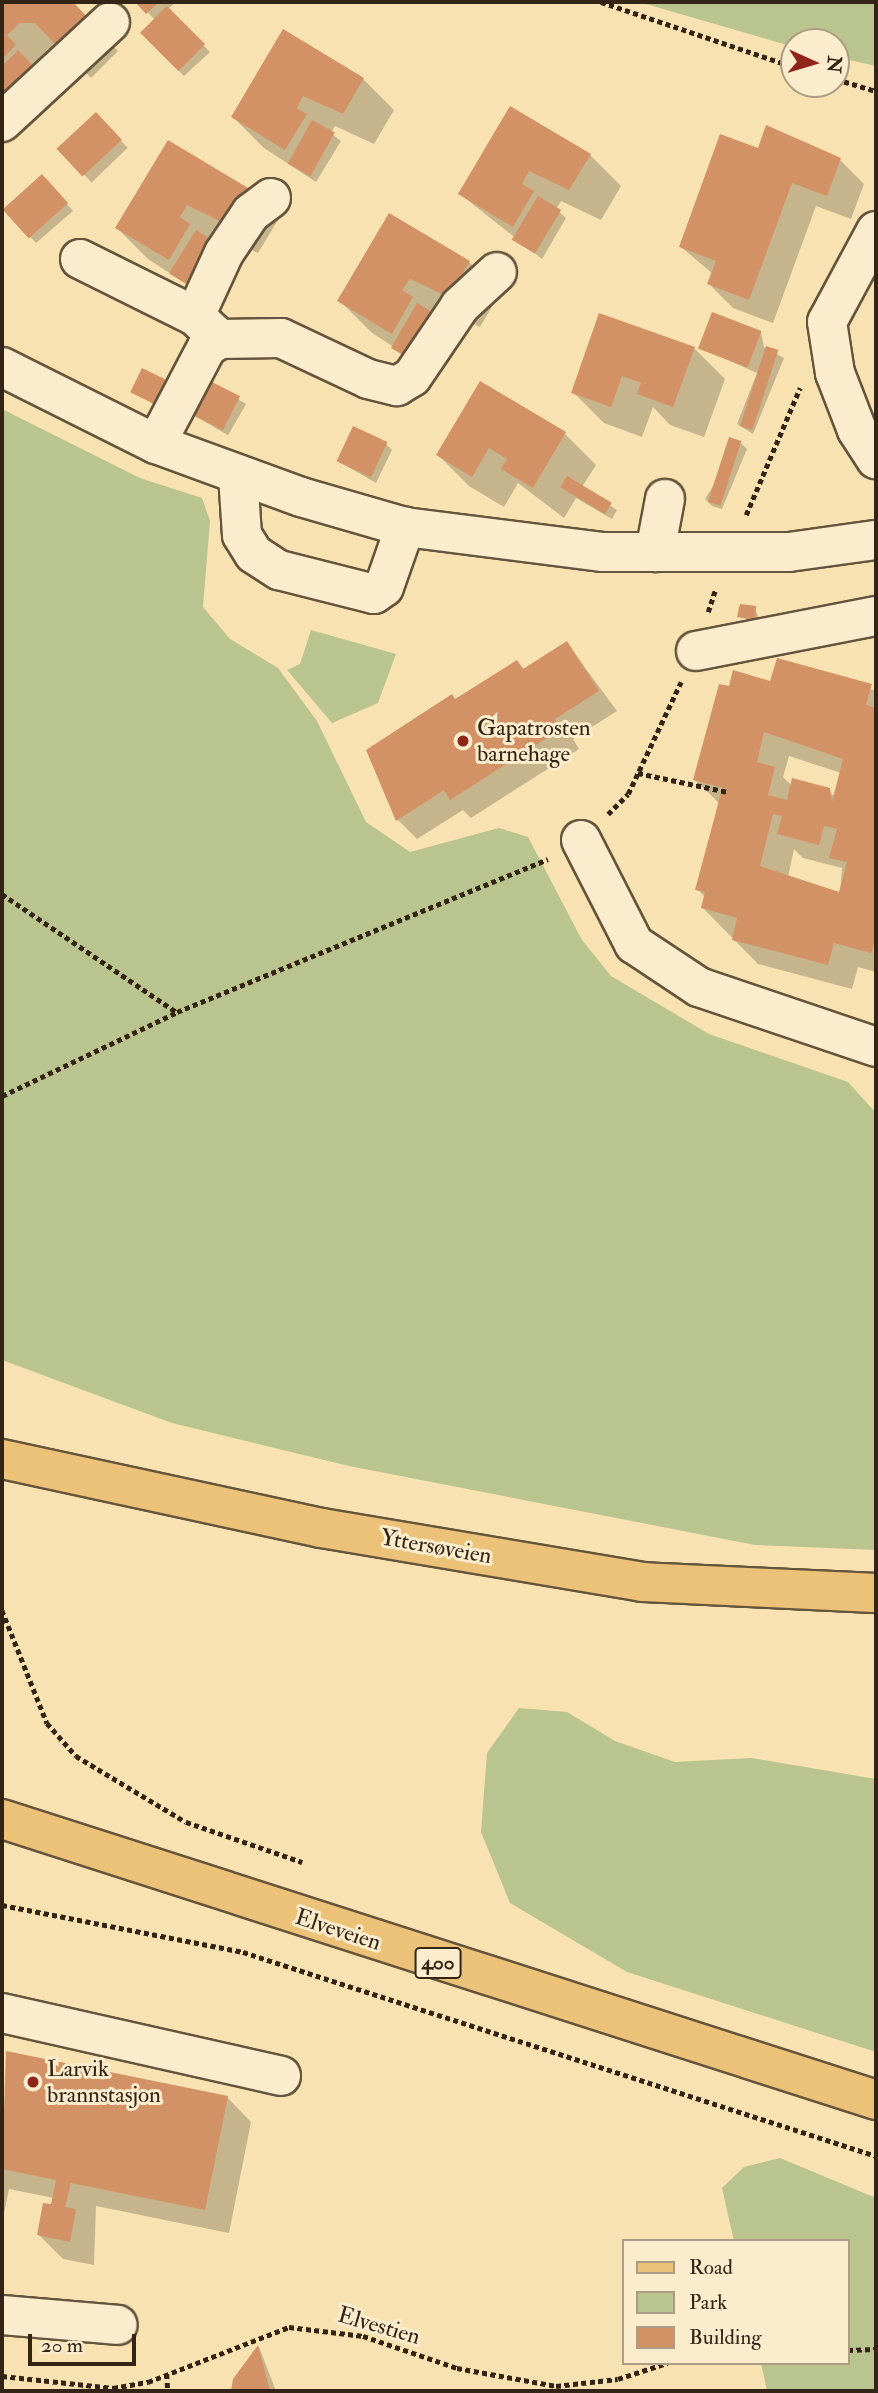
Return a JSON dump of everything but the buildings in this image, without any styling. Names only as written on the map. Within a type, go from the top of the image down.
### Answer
[{"type":"main road","name":"Yttersøveien","points":[[2,1459],[321,1528],[642,1582],[876,1593]]},
{"type":"main road","name":"Elveveien","points":[[2,1819],[876,2100]]},
{"type":"street","points":[[2,122],[110,22]]},
{"type":"street","points":[[156,444],[207,347],[208,327],[224,253],[251,213],[271,198]]},
{"type":"street","points":[[876,231],[827,322],[835,373],[857,430],[876,459]]},
{"type":"street","points":[[80,259],[208,327],[281,338],[368,379],[397,386],[412,377],[460,306],[497,272]]},
{"type":"street","points":[[2,367],[156,444],[238,475],[405,527],[542,548],[655,552],[789,552],[876,540]]},
{"type":"street","points":[[238,475],[242,535],[254,554],[279,570],[374,594],[384,587],[405,527]]},
{"type":"street","points":[[655,552],[665,499]]},
{"type":"street","points":[[696,650],[876,616]]},
{"type":"street","points":[[581,840],[634,944],[699,987],[876,1047]]},
{"type":"street","points":[[2,2012],[281,2076]]},
{"type":"street","points":[[2,2315],[118,2325]]},
{"type":"path","points":[[601,2],[780,62]]},
{"type":"path","points":[[850,83],[876,91]]},
{"type":"path","points":[[741,525],[827,322]]},
{"type":"path","points":[[2,1096],[177,1012],[514,877],[581,840],[628,794],[696,650],[719,576]]},
{"type":"path","points":[[638,773],[728,792]]},
{"type":"path","points":[[2,894],[177,1012]]},
{"type":"path","points":[[2,1610],[47,1723],[76,1756],[186,1822],[302,1862]]},
{"type":"path","points":[[2,1905],[243,1952],[876,2156]]},
{"type":"path","name":"Elvestien","points":[[2,2376],[113,2388],[167,2374],[289,2327],[363,2336],[457,2368],[556,2386],[618,2379],[661,2365]]},
{"type":"path","points":[[850,2350],[876,2349]]},
{"type":"path","points":[[167,2374],[168,2391]]},
{"type":"green space","points":[[639,2],[876,2],[876,66],[850,60],[850,28],[780,28],[780,43]]},
{"type":"green space","points":[[2,409],[140,478],[202,498],[210,521],[203,607],[230,639],[278,668],[317,721],[366,822],[410,852],[499,828],[528,837],[582,940],[611,976],[709,1034],[848,1082],[876,1113],[876,1550],[755,1545],[349,1466],[172,1423],[2,1360]]},
{"type":"green space","points":[[311,630],[396,654],[378,703],[332,723],[287,670],[300,664]]},
{"type":"green space","points":[[519,1708],[567,1712],[615,1741],[675,1762],[751,1758],[876,1779],[876,2052],[627,1972],[510,1903],[481,1832],[487,1753]]},
{"type":"green space","points":[[780,2158],[876,2198],[876,2391],[767,2391],[761,2365],[850,2365],[850,2239],[734,2239],[722,2188],[744,2167]]},
{"type":"place","name":"Gapatrosten barnehage","points":[[463,741]]},
{"type":"place","name":"Larvik brannstasjon","points":[[33,2082]]}]
